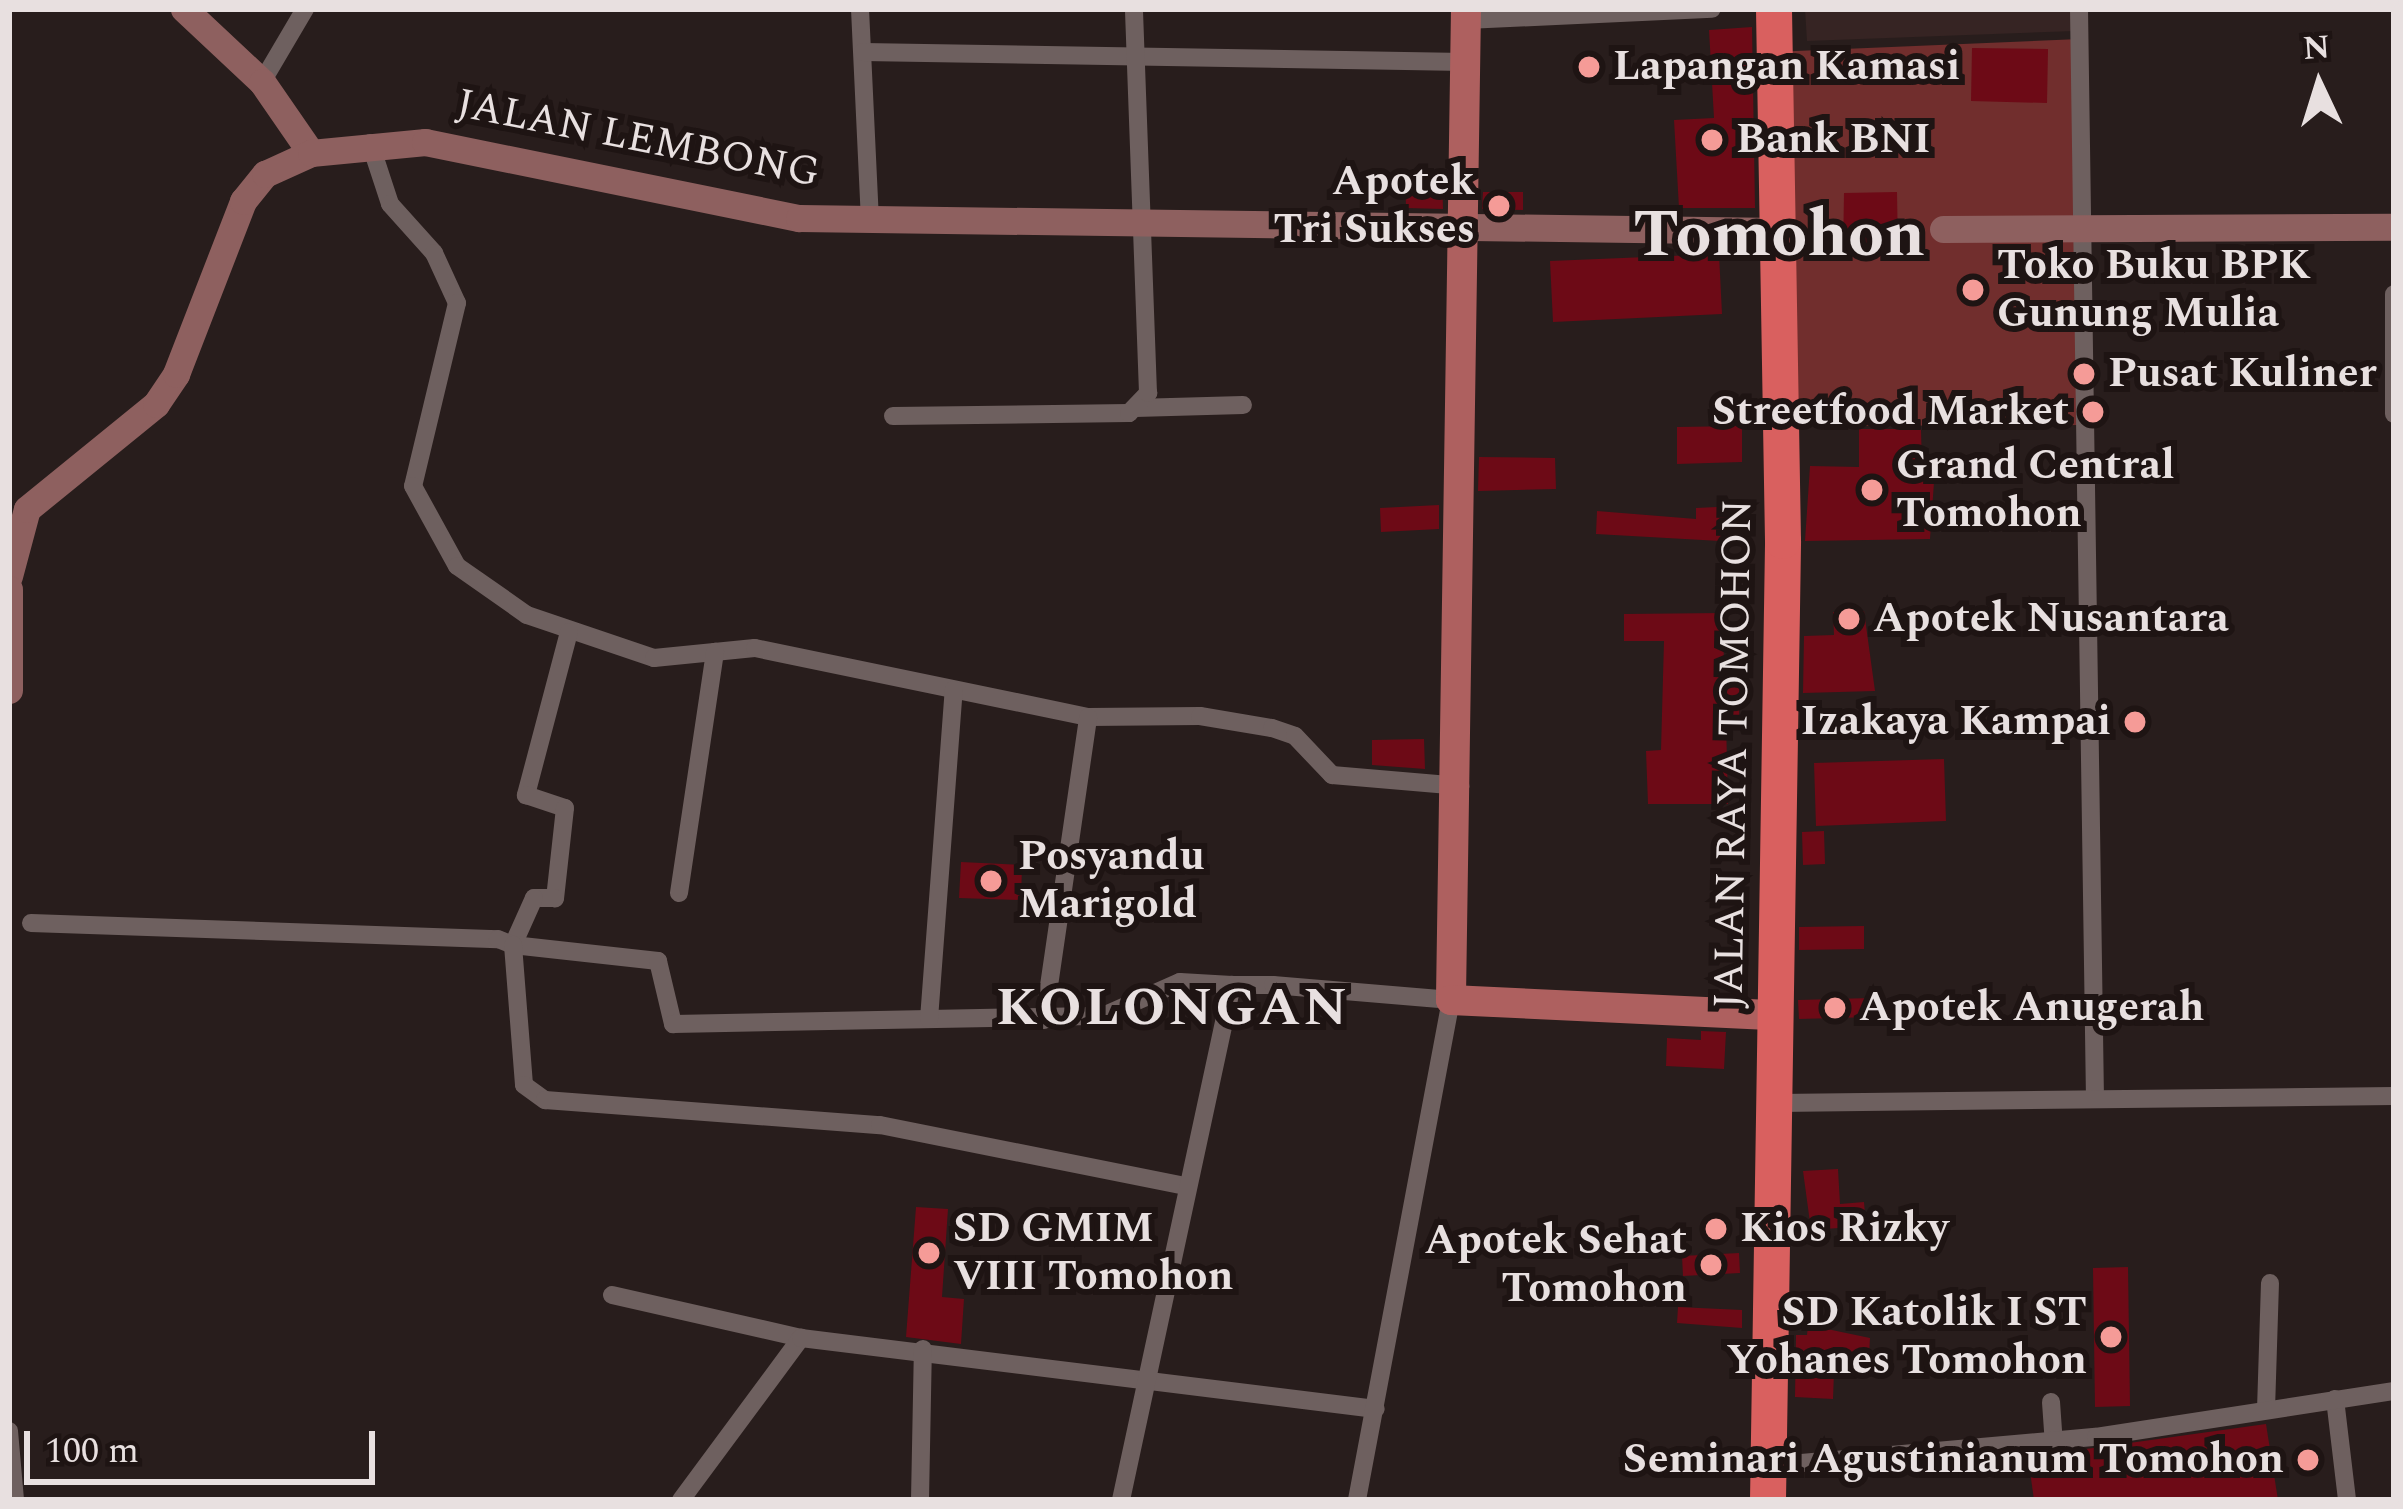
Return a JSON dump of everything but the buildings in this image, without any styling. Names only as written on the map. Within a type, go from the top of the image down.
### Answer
[{"type":"highway","name":"JALAN RAYA TOMOHON","points":[[1768,1483],[1781,232],[1774,9]]},
{"type":"main road","points":[[184,9],[262,82],[311,153]]},
{"type":"main road","points":[[1466,14],[1461,786],[1451,1000],[1775,1015]]},
{"type":"main road","name":"JALAN LEMBONG","points":[[9,576],[27,509],[156,404],[176,374],[243,200],[266,175],[311,153],[370,143],[425,142],[747,212],[870,220],[1144,219],[1781,232]]},
{"type":"main road","points":[[1943,230],[2394,227]]},
{"type":"main road","points":[[9,589],[9,690]]},
{"type":"street","points":[[262,82],[305,9]]},
{"type":"street","points":[[860,9],[870,220]]},
{"type":"street","points":[[1134,9],[1148,393],[1135,408]]},
{"type":"street","points":[[1466,14],[1712,9]]},
{"type":"street","points":[[2079,9],[2095,1095]]},
{"type":"street","points":[[863,52],[1136,51],[1465,62]]},
{"type":"street","points":[[370,143],[390,204],[434,253],[457,303],[411,469],[424,514],[457,566],[569,632],[654,658],[755,648],[1088,718],[1257,726],[1295,736],[1332,775],[1461,786]]},
{"type":"street","points":[[2394,294],[2394,414]]},
{"type":"street","points":[[892,416],[1244,405]]},
{"type":"street","points":[[569,632],[526,795],[565,808],[555,898],[534,898],[513,945],[524,1084],[545,1100],[880,1125],[1184,1186]]},
{"type":"street","points":[[679,893],[715,652]]},
{"type":"street","points":[[928,1019],[954,689]]},
{"type":"street","points":[[1044,1020],[1088,718]]},
{"type":"street","points":[[32,923],[412,929],[658,962],[673,1024],[1044,1020],[1131,1011],[1180,982],[1451,1000],[1358,1500]]},
{"type":"street","points":[[1121,1500],[1184,1186],[1232,985]]},
{"type":"street","points":[[1771,1103],[2095,1095],[2394,1096]]},
{"type":"street","points":[[2266,1409],[2270,1283]]},
{"type":"street","points":[[612,1295],[801,1338],[1144,1375],[1376,1408]]},
{"type":"street","points":[[681,1500],[801,1338]]},
{"type":"street","points":[[920,1500],[923,1349]]},
{"type":"street","points":[[1768,1483],[2394,1391]]},
{"type":"street","points":[[2335,1399],[2347,1500]]},
{"type":"street","points":[[2051,1402],[2054,1441]]},
{"type":"street","points":[[9,1431],[15,1500]]},
{"type":"shaded area","points":[[1805,9],[2075,9],[2075,31],[1807,41]]},
{"type":"shaded area","points":[[2080,39],[2084,425],[1783,426],[1775,52]]},
{"type":"place","name":"Lapangan Kamasi","points":[[1589,67]]},
{"type":"place","name":"Bank BNI","points":[[1712,140]]},
{"type":"place","name":"Apotek Tri Sukses","points":[[1499,206]]},
{"type":"place","name":"Toko Buku BPK Gunung Mulia","points":[[1973,290]]},
{"type":"place","name":"Pusat Kuliner","points":[[2084,374]]},
{"type":"place","name":"Streetfood Market","points":[[2093,412]]},
{"type":"place","name":"Grand Central Tomohon","points":[[1872,490]]},
{"type":"place","name":"Apotek Nusantara","points":[[1849,619]]},
{"type":"place","name":"Izakaya Kampai","points":[[2135,722]]},
{"type":"place","name":"Posyandu Marigold","points":[[991,881]]},
{"type":"place","name":"Apotek Anugerah","points":[[1835,1008]]},
{"type":"place","name":"Kios Rizky","points":[[1716,1229]]},
{"type":"place","name":"SD GMIM VIII Tomohon","points":[[929,1253]]},
{"type":"place","name":"Apotek Sehat Tomohon","points":[[1711,1265]]},
{"type":"place","name":"SD Katolik I ST Yohanes Tomohon","points":[[2111,1337]]},
{"type":"place","name":"Seminari Agustinianum Tomohon","points":[[2308,1460]]},
{"type":"district","name":"Tomohon","points":[[1779,236]]},
{"type":"district","name":"KOLONGAN","points":[[1173,1008]]}]
